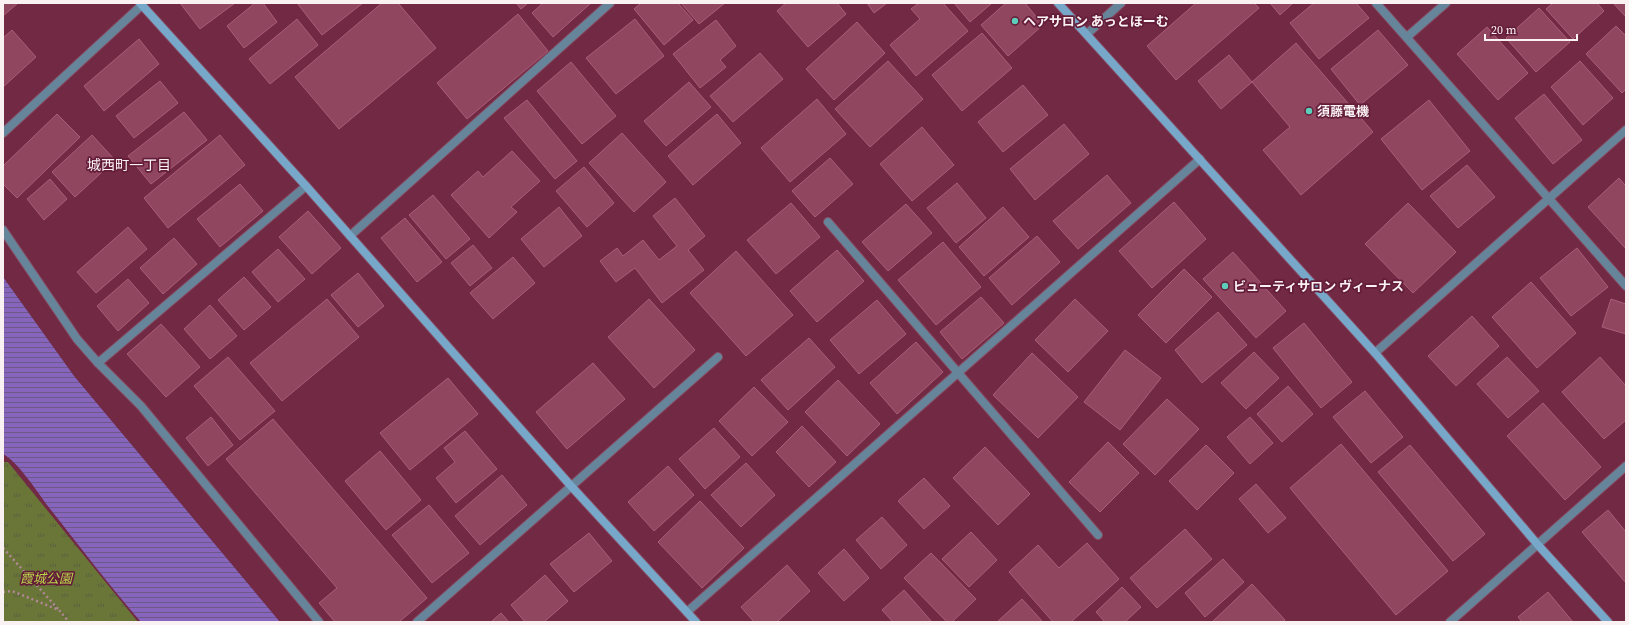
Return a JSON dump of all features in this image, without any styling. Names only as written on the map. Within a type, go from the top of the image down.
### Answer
[{"type":"street","points":[[350,236],[610,3]]},
{"type":"street","points":[[1058,3],[1375,354],[1538,545],[1608,622]]},
{"type":"street","points":[[1087,34],[1121,3]]},
{"type":"street","points":[[1376,3],[1626,286]]},
{"type":"street","points":[[1407,37],[1446,3]]},
{"type":"street","points":[[3,133],[141,4],[306,186],[571,486],[696,622]]},
{"type":"street","points":[[1375,354],[1626,130]]},
{"type":"street","points":[[687,612],[1200,159]]},
{"type":"street","points":[[98,363],[306,186]]},
{"type":"street","points":[[828,222],[1098,535]]},
{"type":"street","points":[[3,230],[77,339],[98,363],[141,406],[320,622]]},
{"type":"street","points":[[417,622],[718,357]]},
{"type":"street","points":[[1450,622],[1626,466]]},
{"type":"path","points":[[3,548],[69,622]]},
{"type":"path","points":[[3,592],[12,591],[59,610]]},
{"type":"green space","name":"霞城公園","points":[[3,462],[8,462],[138,622],[3,622]]},
{"type":"shaded area","points":[[3,277],[74,376],[280,622],[141,622],[93,564],[26,477],[14,463],[3,454]]},
{"type":"building","points":[[3,3],[18,3],[3,16]]},
{"type":"building","points":[[180,3],[235,3],[200,29]]},
{"type":"building","points":[[255,3],[263,3],[277,22],[244,48],[227,26]]},
{"type":"building","points":[[297,3],[363,3],[322,35]]},
{"type":"building","points":[[382,3],[398,3],[436,48],[339,129],[295,77]]},
{"type":"building","points":[[516,3],[528,3],[521,9]]},
{"type":"building","points":[[543,3],[591,3],[553,37],[532,13]]},
{"type":"building","points":[[641,3],[678,3],[693,20],[664,45],[634,9]]},
{"type":"building","points":[[681,3],[725,3],[699,24]]},
{"type":"building","points":[[786,3],[837,3],[846,14],[808,47],[777,11]]},
{"type":"building","points":[[867,3],[887,3],[874,13]]},
{"type":"building","points":[[919,3],[943,3],[968,31],[916,76],[890,45],[920,19],[911,9]]},
{"type":"building","points":[[954,3],[992,3],[970,22]]},
{"type":"building","points":[[1006,3],[1025,3],[1043,25],[1008,56],[981,25]]},
{"type":"building","points":[[1196,3],[1254,3],[1259,8],[1176,80],[1147,46]]},
{"type":"building","points":[[1270,3],[1293,3],[1280,15]]},
{"type":"building","points":[[1314,3],[1356,3],[1369,18],[1319,59],[1290,23]]},
{"type":"building","points":[[1553,3],[1597,3],[1604,11],[1573,39],[1546,9]]},
{"type":"building","points":[[1613,3],[1626,3],[1626,17]]},
{"type":"building","points":[[1539,8],[1570,42],[1536,72],[1506,38]]},
{"type":"building","points":[[518,14],[548,51],[467,119],[437,83]]},
{"type":"building","points":[[297,19],[318,45],[270,84],[249,59]]},
{"type":"building","points":[[635,19],[664,56],[616,94],[586,58]]},
{"type":"building","points":[[716,20],[736,46],[720,60],[726,67],[700,88],[673,54]]},
{"type":"building","points":[[857,22],[885,53],[834,100],[806,69]]},
{"type":"building","points":[[1616,26],[1626,36],[1626,89],[1622,93],[1586,54]]},
{"type":"building","points":[[1487,27],[1528,73],[1498,100],[1457,54]]},
{"type":"building","points":[[12,30],[36,57],[3,87],[3,38]]},
{"type":"building","points":[[1378,30],[1408,65],[1360,105],[1331,69]]},
{"type":"building","points":[[982,33],[1012,68],[962,111],[932,75]]},
{"type":"building","points":[[139,39],[159,64],[104,111],[84,86]]},
{"type":"building","points":[[1296,43],[1373,132],[1301,195],[1263,150],[1290,127],[1252,82]]},
{"type":"building","points":[[760,53],[783,79],[733,122],[710,96]]},
{"type":"building","points":[[1229,55],[1252,82],[1221,109],[1198,81]]},
{"type":"building","points":[[888,61],[923,99],[870,147],[835,109]]},
{"type":"building","points":[[1580,61],[1613,98],[1583,125],[1551,87]]},
{"type":"building","points":[[571,62],[616,116],[582,144],[537,91]]},
{"type":"building","points":[[160,81],[178,103],[134,138],[116,116]]},
{"type":"building","points":[[689,82],[711,107],[666,146],[644,121]]},
{"type":"building","points":[[1023,85],[1048,115],[1003,152],[978,122]]},
{"type":"building","points":[[1544,94],[1582,140],[1553,164],[1515,118]]},
{"type":"building","points":[[817,99],[846,134],[790,182],[761,148]]},
{"type":"building","points":[[527,100],[577,161],[555,179],[504,118]]},
{"type":"building","points":[[1429,100],[1470,151],[1422,190],[1381,139]]},
{"type":"building","points":[[184,112],[207,140],[151,184],[128,156]]},
{"type":"building","points":[[57,114],[80,137],[17,198],[3,184],[3,166]]},
{"type":"building","points":[[717,114],[741,143],[693,185],[668,156]]},
{"type":"building","points":[[1064,124],[1089,154],[1035,200],[1010,169]]},
{"type":"building","points":[[922,127],[954,165],[912,201],[880,164]]},
{"type":"building","points":[[622,133],[666,182],[634,212],[589,163]]},
{"type":"building","points":[[92,135],[115,160],[75,197],[52,172]]},
{"type":"building","points":[[220,135],[245,165],[168,228],[144,198]]},
{"type":"building","points":[[512,151],[540,181],[511,207],[517,212],[489,238],[451,195],[478,171],[483,177]]},
{"type":"building","points":[[830,158],[853,184],[815,217],[792,191]]},
{"type":"building","points":[[1467,165],[1495,197],[1458,228],[1430,196]]},
{"type":"building","points":[[584,167],[614,203],[587,227],[556,191]]},
{"type":"building","points":[[1107,175],[1131,203],[1078,249],[1053,221]]},
{"type":"building","points":[[1619,178],[1625,185],[1626,184],[1626,249],[1588,207]]},
{"type":"building","points":[[50,179],[67,199],[44,220],[27,199]]},
{"type":"building","points":[[957,183],[986,218],[956,243],[927,208]]},
{"type":"building","points":[[240,184],[263,211],[220,247],[197,219]]},
{"type":"building","points":[[433,195],[470,239],[446,259],[409,215]]},
{"type":"building","points":[[675,198],[705,236],[688,250],[704,270],[662,303],[635,268],[616,282],[600,261],[617,248],[623,256],[643,240],[659,260],[677,246],[653,216]]},
{"type":"building","points":[[1174,202],[1206,239],[1152,288],[1119,251]]},
{"type":"building","points":[[791,203],[820,237],[776,274],[747,240]]},
{"type":"building","points":[[1408,203],[1456,252],[1413,293],[1365,244]]},
{"type":"building","points":[[906,204],[932,233],[888,271],[862,242]]},
{"type":"building","points":[[559,207],[582,236],[544,267],[521,239]]},
{"type":"building","points":[[1003,207],[1029,237],[984,276],[959,247]]},
{"type":"building","points":[[308,211],[341,248],[312,274],[279,237]]},
{"type":"building","points":[[405,218],[442,262],[417,282],[381,238]]},
{"type":"building","points":[[128,227],[147,249],[96,293],[77,272]]},
{"type":"building","points":[[1037,236],[1060,262],[1012,305],[989,278]]},
{"type":"building","points":[[174,238],[197,264],[163,294],[140,268]]},
{"type":"building","points":[[943,242],[981,287],[936,325],[898,280]]},
{"type":"building","points":[[473,245],[492,268],[470,286],[451,263]]},
{"type":"building","points":[[1577,248],[1608,287],[1571,316],[1540,278]]},
{"type":"building","points":[[278,249],[305,279],[278,302],[252,272]]},
{"type":"building","points":[[837,250],[864,281],[817,322],[790,291]]},
{"type":"building","points":[[736,251],[793,315],[746,356],[690,293]]},
{"type":"building","points":[[1233,252],[1286,311],[1256,338],[1203,279]]},
{"type":"building","points":[[513,257],[535,283],[493,319],[470,293]]},
{"type":"building","points":[[1184,269],[1212,297],[1166,343],[1138,315]]},
{"type":"building","points":[[358,273],[384,306],[358,327],[331,295]]},
{"type":"building","points":[[244,277],[271,307],[244,330],[218,300]]},
{"type":"building","points":[[128,279],[149,303],[118,331],[97,306]]},
{"type":"building","points":[[1531,282],[1576,333],[1537,368],[1492,317]]},
{"type":"building","points":[[981,297],[1004,323],[962,359],[940,332]]},
{"type":"building","points":[[327,299],[359,337],[282,401],[250,363]]},
{"type":"building","points":[[649,299],[695,350],[654,388],[608,337]]},
{"type":"building","points":[[1075,299],[1108,331],[1068,372],[1035,340]]},
{"type":"building","points":[[1611,299],[1626,304],[1626,334],[1602,327]]},
{"type":"building","points":[[877,300],[906,334],[859,374],[830,340]]},
{"type":"building","points":[[210,305],[237,336],[210,359],[184,329]]},
{"type":"building","points":[[1218,312],[1247,345],[1202,383],[1175,350]]},
{"type":"building","points":[[1472,316],[1499,346],[1456,386],[1428,356]]},
{"type":"building","points":[[1304,323],[1352,382],[1321,408],[1273,348]]},
{"type":"building","points":[[161,324],[200,367],[166,397],[127,354]]},
{"type":"building","points":[[809,338],[835,367],[788,410],[761,380]]},
{"type":"building","points":[[916,342],[943,372],[897,414],[870,383]]},
{"type":"building","points":[[1125,350],[1161,378],[1120,430],[1084,402]]},
{"type":"building","points":[[1254,352],[1279,378],[1246,409],[1221,383]]},
{"type":"building","points":[[1032,353],[1078,397],[1038,438],[993,395]]},
{"type":"building","points":[[228,357],[275,411],[240,440],[194,386]]},
{"type":"building","points":[[1507,357],[1539,391],[1508,418],[1477,384]]},
{"type":"building","points":[[1600,357],[1626,386],[1626,420],[1604,439],[1562,392]]},
{"type":"building","points":[[593,363],[625,399],[567,449],[536,412]]},
{"type":"building","points":[[448,378],[478,414],[410,470],[380,433]]},
{"type":"building","points":[[838,380],[880,424],[847,456],[805,412]]},
{"type":"building","points":[[1288,386],[1313,414],[1282,442],[1257,414]]},
{"type":"building","points":[[754,387],[788,422],[752,456],[719,421]]},
{"type":"building","points":[[1365,391],[1403,437],[1371,463],[1333,417]]},
{"type":"building","points":[[1167,399],[1199,429],[1155,475],[1123,444]]},
{"type":"building","points":[[1543,403],[1601,467],[1565,500],[1507,436]]},
{"type":"building","points":[[211,417],[233,445],[208,466],[186,438]]},
{"type":"building","points":[[1250,417],[1273,443],[1250,464],[1227,437]]},
{"type":"building","points":[[273,419],[427,598],[399,622],[335,622],[319,603],[337,588],[226,459]]},
{"type":"building","points":[[802,426],[836,462],[809,487],[776,452]]},
{"type":"building","points":[[714,428],[740,457],[705,489],[679,459]]},
{"type":"building","points":[[465,431],[497,469],[456,503],[436,478],[455,462],[444,448]]},
{"type":"building","points":[[1108,442],[1139,473],[1100,512],[1069,482]]},
{"type":"building","points":[[1341,444],[1448,571],[1396,615],[1290,488]]},
{"type":"building","points":[[1206,445],[1234,473],[1197,510],[1169,481]]},
{"type":"building","points":[[1410,445],[1485,534],[1453,561],[1378,472]]},
{"type":"building","points":[[985,447],[1030,494],[998,525],[953,478]]},
{"type":"building","points":[[380,451],[421,500],[386,530],[345,481]]},
{"type":"building","points":[[746,463],[775,495],[741,527],[711,495]]},
{"type":"building","points":[[668,466],[694,495],[654,531],[628,502]]},
{"type":"building","points":[[502,475],[527,505],[480,545],[455,516]]},
{"type":"building","points":[[924,478],[950,506],[924,529],[898,501]]},
{"type":"building","points":[[1256,484],[1286,518],[1268,533],[1239,499]]},
{"type":"building","points":[[700,501],[744,548],[702,588],[658,542]]},
{"type":"building","points":[[429,505],[469,553],[432,583],[392,535]]},
{"type":"building","points":[[1608,510],[1626,532],[1626,583],[1582,532]]},
{"type":"building","points":[[882,517],[907,545],[881,569],[856,540]]},
{"type":"building","points":[[1185,529],[1212,559],[1157,608],[1130,578]]},
{"type":"building","points":[[971,532],[997,560],[969,587],[942,559]]},
{"type":"building","points":[[589,533],[612,561],[574,592],[550,564]]},
{"type":"building","points":[[1087,543],[1119,579],[1071,622],[1053,622],[1009,572],[1038,545],[1059,568]]},
{"type":"building","points":[[844,549],[869,578],[844,601],[818,573]]},
{"type":"building","points":[[931,553],[976,599],[952,622],[947,622],[904,578]]},
{"type":"building","points":[[1223,559],[1244,582],[1205,617],[1185,593]]},
{"type":"building","points":[[787,565],[810,591],[777,622],[754,622],[741,607]]},
{"type":"building","points":[[545,575],[568,601],[544,622],[525,622],[511,605]]},
{"type":"building","points":[[1252,584],[1285,620],[1282,622],[1212,622]]},
{"type":"building","points":[[1122,587],[1141,607],[1125,622],[1105,622],[1096,612]]},
{"type":"building","points":[[904,590],[932,622],[891,622],[892,621],[882,610]]},
{"type":"building","points":[[1548,592],[1573,622],[1522,622],[1518,617]]},
{"type":"building","points":[[1022,599],[1043,622],[997,622]]},
{"type":"building","points":[[501,613],[509,622],[491,622]]},
{"type":"place","name":"ヘアサロン あっとほーむ","points":[[1015,21]]},
{"type":"place","name":"須藤電機","points":[[1309,111]]},
{"type":"place","name":"ビューティサロン ヴィーナス","points":[[1225,286]]},
{"type":"district","name":"城西町一丁目","points":[[129,165]]}]
